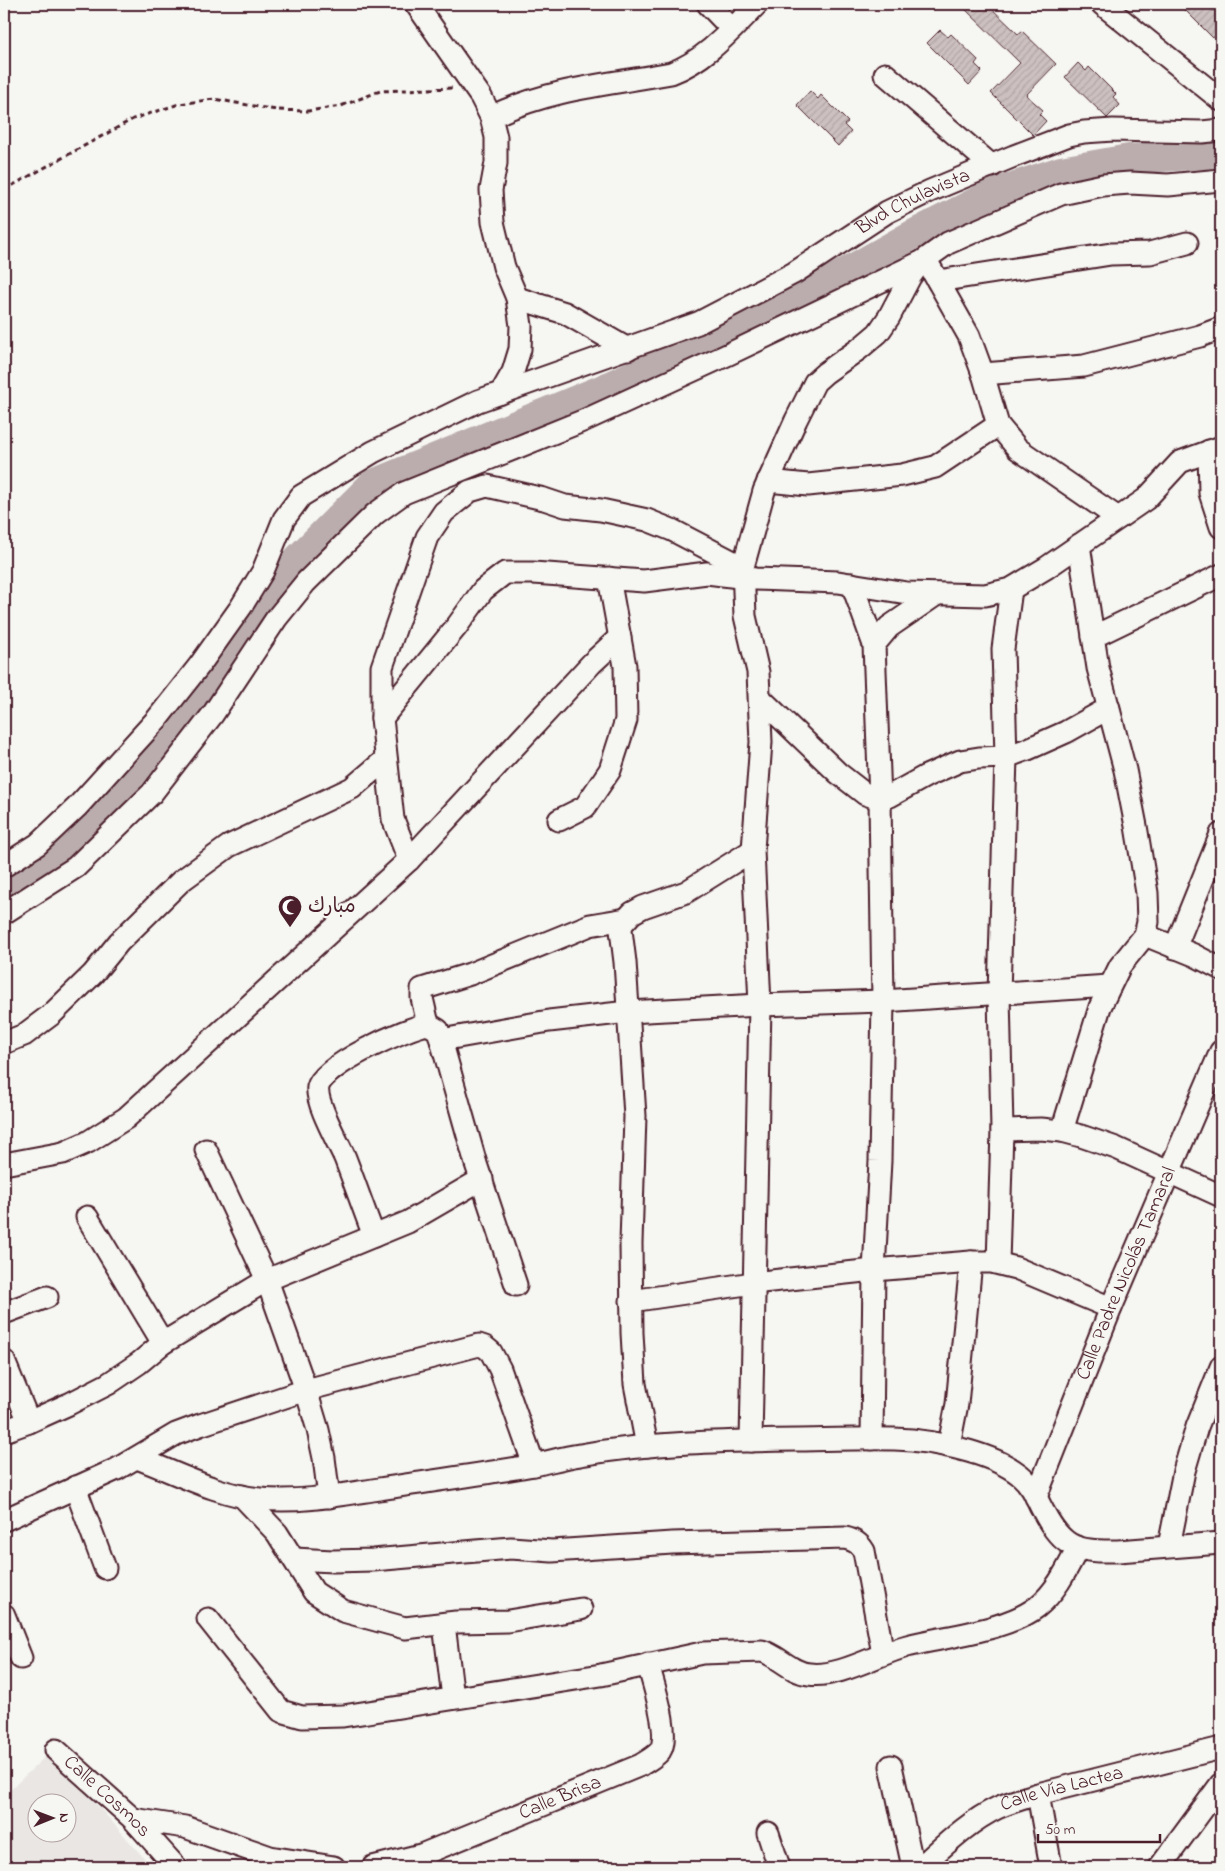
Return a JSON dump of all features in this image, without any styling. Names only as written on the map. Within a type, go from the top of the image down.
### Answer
[{"type":"street","points":[[416,4],[481,97],[491,116],[496,137],[496,164],[491,190],[492,222],[504,267],[517,298],[521,326],[520,349],[513,372],[501,393]]},
{"type":"street","points":[[708,4],[732,29]]},
{"type":"street","points":[[491,116],[544,96],[671,73],[696,60],[714,47],[757,4]]},
{"type":"street","points":[[1102,4],[1221,100]]},
{"type":"street","points":[[885,74],[992,166]]},
{"type":"street","name":"Blvd Chulavista","points":[[4,866],[38,844],[77,807],[157,719],[199,666],[240,607],[263,571],[284,519],[301,496],[373,452],[478,401],[698,323],[794,273],[887,212],[930,191],[1061,138],[1084,132],[1113,130],[1183,132],[1221,130]]},
{"type":"street","points":[[751,1441],[760,1005],[753,850],[761,742],[760,698],[754,653],[745,616],[743,572],[764,491],[815,382],[825,372],[859,349],[878,333],[920,263],[948,243],[1062,194],[1104,185],[1130,183],[1168,186],[1221,180]]},
{"type":"street","points":[[938,281],[1112,254],[1150,253],[1187,243]]},
{"type":"street","points":[[926,260],[969,336],[983,374],[998,425],[1018,449],[1118,518]]},
{"type":"street","points":[[4,913],[76,867],[152,793],[213,714],[276,619],[306,582],[374,514],[404,493],[585,420],[926,260]]},
{"type":"street","points":[[517,298],[565,313],[628,348]]},
{"type":"street","points":[[983,374],[1084,366],[1221,328]]},
{"type":"street","points":[[768,481],[808,485],[902,475],[935,467],[998,425]]},
{"type":"street","points":[[382,718],[457,626],[483,590],[505,573],[533,573],[644,581],[707,573],[743,572],[838,582],[907,593],[985,595],[1011,589],[1046,568],[1146,499],[1180,462],[1215,449],[1210,493],[1221,527]]},
{"type":"street","points":[[409,860],[393,819],[382,718],[382,667],[427,537],[444,512],[470,491],[487,486],[566,506],[601,510],[647,520],[672,530],[743,572]]},
{"type":"street","points":[[1062,1130],[1089,1042],[1109,986],[1120,966],[1144,936],[1148,922],[1138,835],[1125,770],[1098,668],[1079,545]]},
{"type":"street","points":[[1093,637],[1221,574]]},
{"type":"street","points":[[559,820],[585,807],[610,770],[626,720],[625,666],[609,578]]},
{"type":"street","points":[[852,584],[874,645],[880,799],[883,1001],[880,1153],[874,1270],[872,1439]]},
{"type":"street","points":[[998,1262],[1002,1130],[999,994],[1006,757],[1003,649],[1011,589]]},
{"type":"street","points":[[874,645],[889,627],[937,594]]},
{"type":"street","points":[[4,1164],[63,1154],[88,1142],[126,1118],[409,860],[592,663],[620,637]]},
{"type":"street","points":[[760,698],[838,773],[865,794],[880,799],[890,796],[926,776],[960,761],[1006,757],[1043,743],[1109,708]]},
{"type":"street","points":[[4,1043],[24,1035],[52,1014],[93,974],[119,942],[181,881],[230,846],[352,788],[386,759]]},
{"type":"street","points":[[1175,948],[1221,834]]},
{"type":"street","points":[[516,1284],[435,1032],[422,998],[422,989],[470,974],[590,925],[626,919],[643,907],[686,892],[753,850]]},
{"type":"street","points":[[626,919],[621,930],[635,1116],[631,1242],[632,1333],[635,1384],[647,1446]]},
{"type":"street","points":[[1144,936],[1221,969]]},
{"type":"street","points":[[374,1236],[345,1159],[324,1113],[318,1089],[320,1080],[327,1073],[352,1056],[407,1032],[435,1032],[628,1012],[883,1001],[1109,986]]},
{"type":"street","name":"Calle Padre Nicolás Tamaral","points":[[1036,1497],[1111,1308],[1221,1051]]},
{"type":"street","points":[[1002,1130],[1021,1128],[1062,1130],[1116,1148],[1221,1196]]},
{"type":"street","points":[[206,1150],[267,1280],[306,1390],[318,1430],[329,1497]]},
{"type":"street","points":[[4,1431],[69,1404],[108,1384],[139,1363],[163,1343],[267,1280],[408,1222],[482,1179]]},
{"type":"street","points":[[87,1217],[163,1343]]},
{"type":"street","points":[[631,1301],[874,1270],[971,1262],[998,1262],[1111,1308]]},
{"type":"street","points":[[949,1445],[958,1395],[971,1262]]},
{"type":"street","points":[[4,1313],[46,1297]]},
{"type":"street","points":[[4,1520],[137,1458],[176,1434],[306,1390],[479,1345],[485,1346],[500,1369],[534,1464]]},
{"type":"street","points":[[4,1361],[29,1422]]},
{"type":"street","points":[[1169,1546],[1184,1471],[1197,1427],[1221,1367]]},
{"type":"street","points":[[137,1458],[222,1491],[262,1499],[296,1501],[534,1464],[578,1455],[647,1446],[751,1441],[909,1440],[949,1445],[1000,1463],[1019,1474],[1027,1481],[1051,1527],[1071,1546],[1101,1551],[1221,1543]]},
{"type":"street","points":[[75,1487],[105,1568]]},
{"type":"street","points":[[242,1496],[271,1526],[314,1592],[343,1611],[405,1628],[508,1621],[581,1610]]},
{"type":"street","points":[[294,1559],[333,1561],[373,1560],[511,1548],[552,1551],[672,1543],[845,1538],[860,1544],[864,1551],[883,1654]]},
{"type":"street","points":[[208,1619],[281,1711],[302,1717],[343,1716],[601,1675],[702,1653],[755,1650],[770,1653],[788,1666],[810,1674],[843,1669],[906,1647],[993,1626],[1027,1614],[1049,1595],[1067,1570],[1078,1548]]},
{"type":"street","points":[[4,1616],[21,1658]]},
{"type":"street","points":[[444,1624],[453,1698]]},
{"type":"street","name":"Calle Brisa","points":[[373,1867],[421,1855],[652,1758],[659,1752],[664,1736],[648,1664]]},
{"type":"street","name":"Calle Vía Lactea","points":[[920,1867],[959,1834],[984,1816],[1010,1803],[1038,1794],[1221,1748]]},
{"type":"street","name":"Calle Cosmos","points":[[56,1750],[132,1819],[176,1867]]},
{"type":"street","points":[[890,1766],[913,1867]]},
{"type":"street","points":[[1160,1867],[1221,1784]]},
{"type":"street","points":[[1038,1794],[1051,1867]]},
{"type":"street","points":[[132,1819],[185,1827],[270,1857],[334,1867]]},
{"type":"street","points":[[768,1832],[779,1867]]},
{"type":"path","points":[[4,190],[133,119],[179,104],[214,99],[276,110],[308,111],[341,106],[380,91],[456,88],[481,97]]},
{"type":"shaded area","points":[[50,1752],[152,1867],[4,1867],[4,1796]]},
{"type":"building","points":[[960,4],[987,4],[1018,34],[1022,31],[1056,64],[1026,95],[1043,110],[1039,114],[1046,121],[1033,135],[991,93],[1020,63]]},
{"type":"building","points":[[1179,4],[1206,4],[1213,11],[1221,4],[1221,29],[1213,38]]},
{"type":"building","points":[[940,30],[948,37],[951,34],[978,60],[975,64],[982,71],[969,85],[927,43]]},
{"type":"building","points":[[1078,63],[1086,71],[1089,67],[1116,94],[1113,97],[1120,105],[1107,118],[1065,77]]},
{"type":"building","points":[[810,91],[818,99],[821,95],[848,122],[844,125],[851,132],[838,146],[797,105]]},
{"type":"waterway","points":[[4,886],[40,863],[114,795],[184,711],[262,595],[373,484],[603,389],[790,304],[914,234],[992,194],[1061,171],[1129,159],[1221,153]]},
{"type":"place","name":"مبارك","points":[[290,928]]}]
